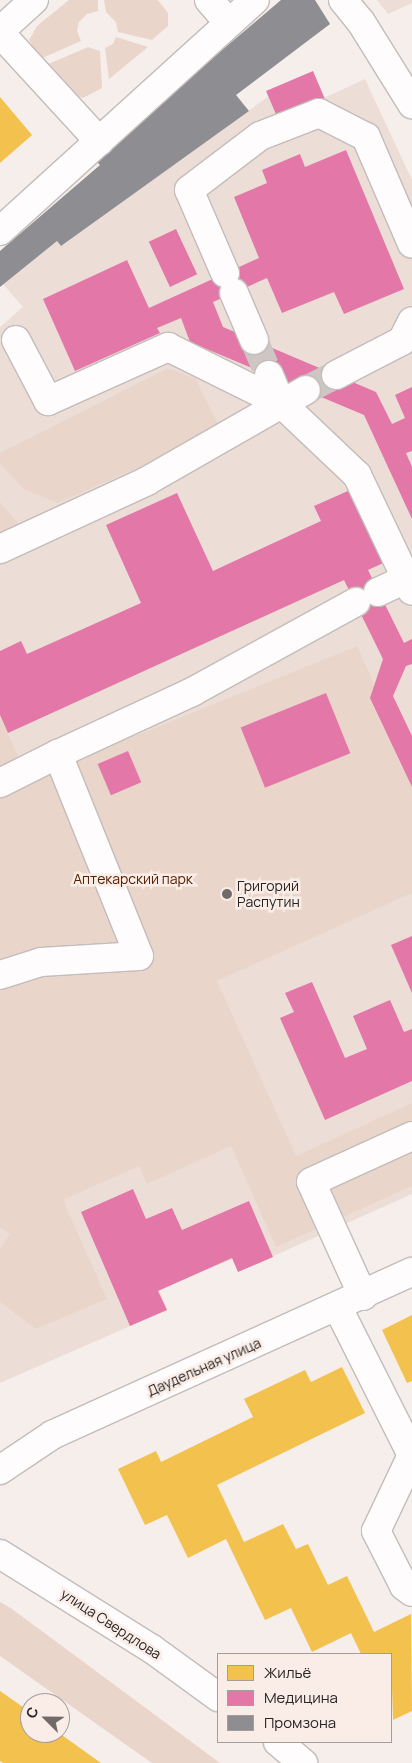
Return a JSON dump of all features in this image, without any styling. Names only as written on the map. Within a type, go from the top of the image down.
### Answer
[{"type":"street","points":[[34,0],[0,32],[100,142]]},
{"type":"street","points":[[209,0],[229,22]]},
{"type":"street","points":[[0,231],[255,0]]},
{"type":"street","points":[[343,0],[361,22],[412,104]]},
{"type":"street","points":[[254,340],[189,190],[260,136],[319,113],[366,137],[412,244]]},
{"type":"street","points":[[336,374],[402,342],[412,321]]},
{"type":"street","points":[[0,783],[192,692],[367,597],[409,585],[357,475],[281,403],[168,346],[48,401],[16,340]]},
{"type":"street","points":[[269,375],[281,403]]},
{"type":"street","points":[[0,549],[147,481],[306,390]]},
{"type":"street","points":[[0,975],[41,962],[139,956],[58,754]]},
{"type":"street","points":[[363,1296],[311,1182],[412,1136]]},
{"type":"street","name":"Даудельная улица","points":[[0,1470],[52,1434],[338,1308],[412,1272]]},
{"type":"street","points":[[338,1308],[412,1455],[376,1531],[404,1586],[412,1592]]},
{"type":"street","name":"улица Свердлова","points":[[0,1554],[152,1649],[217,1696]]},
{"type":"street","points":[[279,1743],[302,1763]]},
{"type":"shaded area","points":[[377,0],[412,0],[412,3],[388,14]]},
{"type":"shaded area","points":[[365,79],[412,180],[412,1194],[238,1272],[232,1259],[159,1290],[167,1310],[0,1383],[0,327],[23,307],[3,284],[57,241],[61,246],[269,96],[279,119]]},
{"type":"green space","points":[[69,0],[98,0],[98,11],[87,14],[79,22],[77,31],[81,41],[40,59],[29,40],[37,26]]},
{"type":"green space","points":[[104,0],[158,0],[168,13],[168,26],[152,40],[118,32],[116,22],[106,12]]},
{"type":"green space","points":[[116,37],[148,47],[109,79],[105,48],[113,44]]},
{"type":"green space","points":[[88,47],[100,51],[102,88],[83,98],[69,93],[44,66]]},
{"type":"green space","points":[[168,368],[196,379],[221,431],[58,503],[25,490],[0,464],[0,453]]},
{"type":"green space","points":[[0,502],[20,526],[0,539]]},
{"type":"green space","name":"Аптекарский парк","points":[[357,646],[412,768],[412,893],[217,981],[296,1156],[412,1103],[412,1186],[276,1247],[231,1146],[147,1184],[139,1166],[63,1200],[107,1299],[36,1329],[0,1302],[0,1249],[10,1234],[0,1227],[0,717],[29,779]]},
{"type":"green space","points":[[0,1602],[220,1763],[152,1763],[70,1705],[70,1693],[53,1693],[0,1656]]},
{"type":"building: Жильё","points":[[0,97],[32,135],[0,163]]},
{"type":"building: Жильё","points":[[412,1315],[412,1381],[407,1383],[382,1330]]},
{"type":"building: Жильё","points":[[342,1367],[365,1413],[217,1485],[244,1542],[283,1524],[296,1549],[308,1544],[328,1585],[347,1576],[374,1632],[411,1614],[412,1711],[393,1720],[392,1653],[361,1653],[351,1633],[312,1652],[291,1608],[265,1620],[226,1539],[188,1558],[167,1515],[145,1525],[118,1469],[156,1451],[161,1462],[253,1417],[244,1399],[305,1370],[311,1382]]},
{"type":"building: Жильё","points":[[0,1691],[20,1705],[20,1743],[70,1743],[70,1741],[101,1763],[3,1763],[0,1761]]},
{"type":"building: Медицина","points":[[313,71],[325,99],[278,119],[266,91]]},
{"type":"building: Медицина","points":[[346,150],[404,289],[344,314],[334,292],[282,313],[267,278],[213,302],[223,327],[376,392],[392,424],[405,418],[395,395],[412,387],[412,451],[406,453],[412,467],[412,519],[364,415],[190,342],[181,318],[157,328],[160,333],[75,371],[43,299],[127,260],[149,308],[259,258],[234,197],[267,183],[262,170],[300,154],[305,167]]},
{"type":"building: Медицина","points":[[176,229],[197,274],[170,287],[149,242]]},
{"type":"building: Медицина","points":[[357,487],[390,560],[368,570],[404,643],[412,639],[412,664],[406,666],[393,696],[412,736],[412,787],[370,698],[383,659],[344,580],[8,733],[0,715],[0,651],[21,641],[27,654],[141,603],[106,525],[177,493],[213,571],[321,521],[314,506]]},
{"type":"building: Медицина","points":[[326,693],[350,753],[265,788],[241,727]]},
{"type":"building: Медицина","points":[[128,751],[141,782],[111,795],[98,764]]},
{"type":"building: Медицина","points":[[412,936],[412,993],[391,945]]},
{"type":"building: Медицина","points":[[312,982],[345,1058],[367,1049],[353,1016],[390,1000],[404,1032],[412,1029],[412,1081],[325,1120],[280,1018],[294,1012],[285,993]]},
{"type":"building: Медицина","points":[[133,1189],[146,1219],[172,1208],[182,1230],[249,1201],[273,1257],[238,1272],[232,1258],[158,1291],[167,1310],[130,1326],[81,1212]]},
{"type":"building: Промзона","points":[[281,0],[315,0],[330,24],[236,95],[249,111],[61,246],[57,241],[0,287],[0,251],[100,165],[94,159]]},
{"type":"tunnel","points":[[254,340],[269,375]]},
{"type":"tunnel","points":[[306,390],[336,375]]},
{"type":"place","name":"Григорий Распутин","points":[[227,894]]}]
